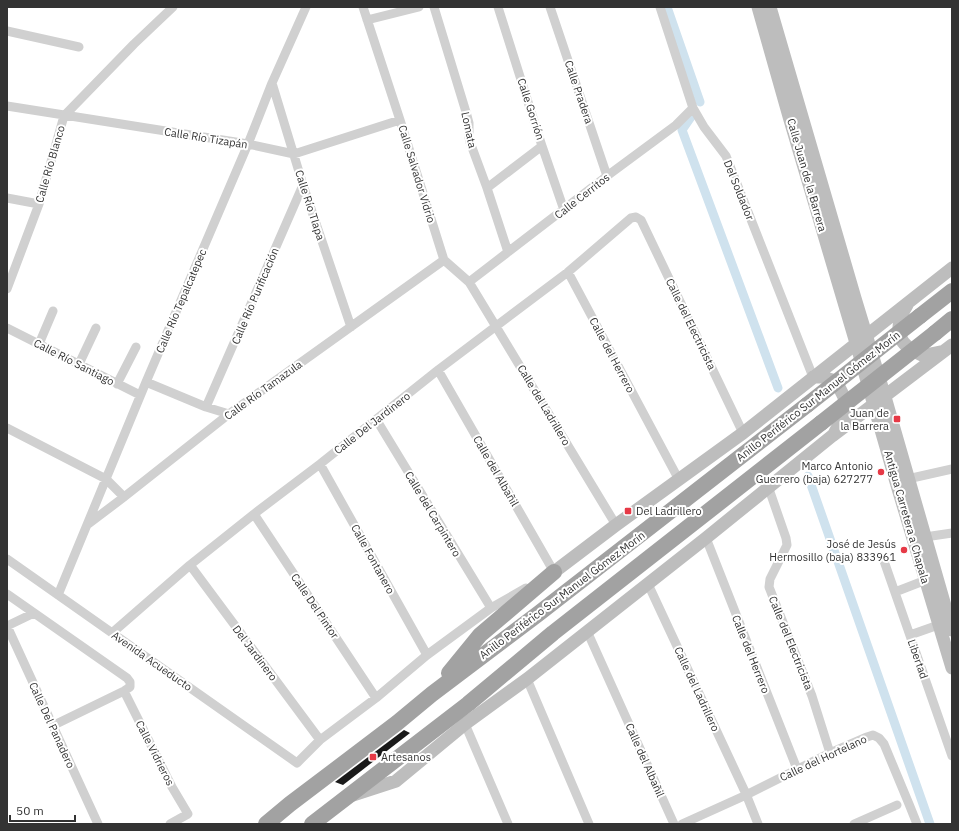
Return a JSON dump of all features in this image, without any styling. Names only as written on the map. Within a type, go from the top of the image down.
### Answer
[{"type":"highway","name":"Anillo Periférico Sur Manuel Gómez Morín","points":[[266,824],[397,723],[432,694],[808,405],[952,291]]},
{"type":"highway","name":"Anillo Periférico Sur Manuel Gómez Morín","points":[[313,823],[468,704],[553,633],[952,319]]},
{"type":"highway","points":[[432,694],[480,635],[554,572]]},
{"type":"main road","name":"Calle Juan de la Barrera","points":[[758,7],[778,53]]},
{"type":"main road","name":"Calle Juan de la Barrera","points":[[770,7],[778,53],[796,119],[861,339]]},
{"type":"main road","points":[[554,572],[616,524],[743,433],[952,268]]},
{"type":"main road","points":[[908,303],[901,315],[898,326],[901,340],[909,348],[921,355],[948,348]]},
{"type":"main road","name":"Antigua Carretera a Chapala","points":[[861,339],[885,397],[902,480],[926,580],[947,626]]},
{"type":"main road","name":"Antigua Carretera a Chapala","points":[[861,339],[874,405],[925,537],[947,626],[952,668]]},
{"type":"main road","points":[[346,798],[396,781],[465,724],[527,679],[769,489],[832,436],[948,348]]},
{"type":"main road","points":[[813,377],[822,377],[832,380],[839,387],[844,397],[845,409],[843,418],[832,436]]},
{"type":"street","name":"Calle Río Blanco","points":[[7,289],[39,204],[64,116],[134,44],[173,7]]},
{"type":"street","name":"Calle Río Tepalcatepec","points":[[58,595],[140,395],[248,144],[272,83],[306,7]]},
{"type":"street","name":"Calle Salvador Vidrio","points":[[363,7],[444,260]]},
{"type":"street","points":[[367,20],[419,7]]},
{"type":"street","name":"Lomata","points":[[434,7],[469,123],[470,142],[508,252]]},
{"type":"street","name":"Calle Gorrión","points":[[498,7],[564,210]]},
{"type":"street","name":"Calle Pradera","points":[[550,7],[607,176]]},
{"type":"street","name":"Del Soldador","points":[[660,7],[693,108],[704,127],[726,156],[813,377]]},
{"type":"street","points":[[7,31],[79,47]]},
{"type":"street","name":"Calle Río Tlapa","points":[[272,83],[303,185],[351,327]]},
{"type":"street","name":"Calle Río Tizapán","points":[[7,106],[248,144],[294,154]]},
{"type":"street","name":"Calle Cerritos","points":[[469,282],[676,125],[693,108]]},
{"type":"street","points":[[294,154],[400,120]]},
{"type":"street","points":[[487,188],[542,146]]},
{"type":"street","name":"Calle Río Purificación","points":[[206,407],[303,185]]},
{"type":"street","points":[[7,198],[39,204]]},
{"type":"street","name":"Calle Del Jardinero","points":[[112,633],[190,565],[254,514],[320,464],[438,370],[568,272],[631,218],[636,217]]},
{"type":"street","name":"Calle del Electricista","points":[[636,217],[641,220],[743,433]]},
{"type":"street","points":[[444,260],[469,282],[496,326]]},
{"type":"street","name":"Calle Río Tamazula","points":[[86,525],[229,414],[444,260]]},
{"type":"street","name":"Calle del Herrero","points":[[568,272],[679,480]]},
{"type":"street","points":[[39,344],[54,310]]},
{"type":"street","name":"Calle del Ladrillero","points":[[496,326],[616,524]]},
{"type":"street","name":"Calle Río Santiago","points":[[7,328],[140,395]]},
{"type":"street","points":[[79,364],[96,328]]},
{"type":"street","points":[[117,384],[136,347]]},
{"type":"street","name":"Calle del Albañil","points":[[438,370],[554,572]]},
{"type":"street","points":[[146,382],[206,407],[229,414]]},
{"type":"street","name":"Calle del Carpintero","points":[[376,419],[491,608]]},
{"type":"street","points":[[7,428],[106,479],[124,497]]},
{"type":"street","name":"Calle Fontanero","points":[[320,464],[427,654]]},
{"type":"street","points":[[902,480],[952,469]]},
{"type":"street","name":"Calle del Electricista","points":[[769,489],[787,545],[770,579],[769,587],[812,696],[830,753]]},
{"type":"street","name":"Calle Del Pintor","points":[[254,514],[376,698]]},
{"type":"street","points":[[925,537],[952,533]]},
{"type":"street","name":"Calle del Herrero","points":[[706,538],[797,769]]},
{"type":"street","name":"Avenida Acueducto","points":[[7,559],[297,763],[320,740]]},
{"type":"street","name":"Libertad","points":[[884,561],[910,635],[948,734],[952,756]]},
{"type":"street","name":"Del Jardinero","points":[[190,565],[320,740]]},
{"type":"street","points":[[320,740],[376,698],[427,654],[491,608],[554,572]]},
{"type":"street","points":[[895,592],[926,580]]},
{"type":"street","name":"Calle del Ladrillero","points":[[648,584],[746,794],[758,824]]},
{"type":"street","points":[[7,594],[127,678],[130,682],[130,687],[124,691],[52,726]]},
{"type":"street","points":[[7,626],[34,613]]},
{"type":"street","name":"Calle Del Panadero","points":[[7,626],[98,824]]},
{"type":"street","points":[[910,635],[947,626]]},
{"type":"street","name":"Calle del Albañil","points":[[587,631],[674,824]]},
{"type":"street","points":[[527,679],[589,824]]},
{"type":"street","name":"Calle Vidrieros","points":[[124,691],[172,788],[188,814],[170,824]]},
{"type":"street","points":[[465,724],[508,824]]},
{"type":"street","name":"Calle del Hortelano","points":[[682,824],[830,753],[867,737],[873,736],[879,738],[884,744],[917,824]]},
{"type":"street","points":[[854,824],[897,805]]},
{"type":"building","name":"Artesanos","points":[[404,730],[410,733],[343,785],[335,782]]},
{"type":"waterway","points":[[667,7],[700,102]]},
{"type":"waterway","points":[[691,117],[682,130],[778,388]]},
{"type":"waterway","points":[[808,476],[930,824]]},
{"type":"place","name":"Juan de la Barrera","points":[[897,419]]},
{"type":"place","name":"Marco Antonio Guerrero (baja) 627277","points":[[881,472]]},
{"type":"place","name":"Del Ladrillero","points":[[628,511]]},
{"type":"place","name":"José de Jesús Hermosillo (baja) 833961","points":[[904,550]]},
{"type":"place","name":"Artesanos","points":[[373,757]]}]
